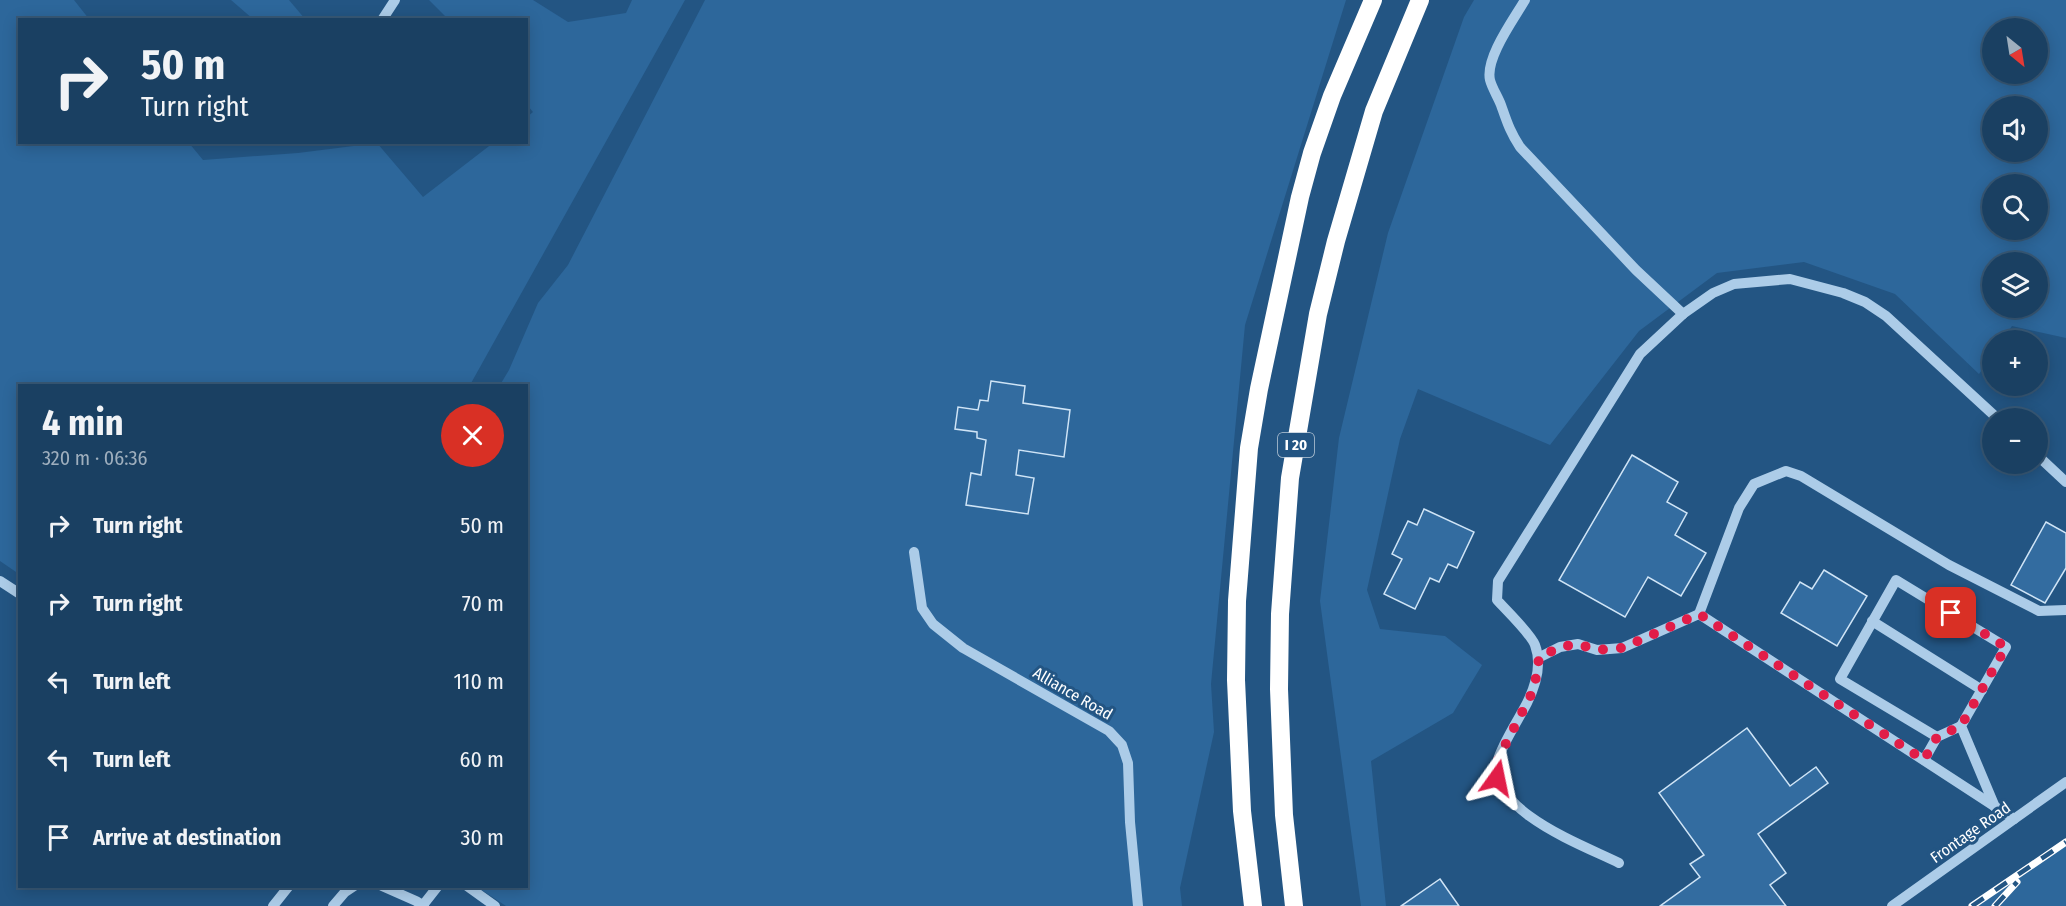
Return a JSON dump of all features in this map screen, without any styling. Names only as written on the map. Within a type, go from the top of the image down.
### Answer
[{"type":"highway","points":[[1253,906],[1242,811],[1236,680],[1237,601],[1249,448],[1259,388],[1300,197],[1312,153],[1332,96],[1373,0]]},
{"type":"highway","name":"I 20","points":[[1294,906],[1284,815],[1279,689],[1280,614],[1290,478],[1317,314],[1336,241],[1374,111],[1420,0]]},
{"type":"street","points":[[383,18],[395,0]]},
{"type":"street","points":[[1525,0],[1495,51],[1490,69],[1490,79],[1509,129],[1520,147],[1636,270],[1683,314]]},
{"type":"street","points":[[1618,863],[1531,819],[1510,800],[1497,778],[1498,759],[1533,691],[1539,664],[1535,643],[1497,600],[1498,581],[1640,354],[1683,314],[1713,293],[1734,284],[1790,279],[1843,293],[1865,302],[1886,316],[1986,408]]},
{"type":"street","points":[[2048,465],[2066,482]]},
{"type":"street","points":[[1538,658],[1560,647],[1578,644],[1597,650],[1622,648],[1699,614],[1739,508],[1754,484],[1786,471],[1801,476],[1948,565],[2039,610],[2066,610]]},
{"type":"street","name":"Alliance Road","points":[[914,552],[922,608],[933,624],[963,648],[1109,731],[1122,745],[1128,763],[1130,822],[1138,906]]},
{"type":"street","points":[[1924,760],[1937,737],[1961,726],[2006,647],[1896,580],[1840,679],[1937,737]]},
{"type":"street","points":[[0,581],[18,593]]},
{"type":"street","points":[[1699,614],[2014,819]]},
{"type":"street","points":[[1872,621],[1982,690]]},
{"type":"street","points":[[1961,726],[1995,807]]},
{"type":"street","name":"Frontage Road","points":[[1892,906],[2066,782]]},
{"type":"street","points":[[273,906],[287,888]]},
{"type":"street","points":[[333,906],[351,888]]},
{"type":"street","points":[[386,888],[424,906],[437,888]]},
{"type":"street","points":[[470,888],[495,906]]},
{"type":"shaded area","points":[[0,0],[74,0],[88,18],[18,18],[18,144],[190,144],[203,160],[378,144],[423,197],[492,144],[528,144],[528,116],[533,112],[528,106],[528,18],[447,18],[429,0],[533,0],[568,22],[626,13],[632,0],[685,0],[471,384],[18,384],[18,573],[0,561]]},
{"type":"shaded area","points":[[231,0],[289,0],[304,18],[252,18]]},
{"type":"shaded area","points":[[705,0],[1346,0],[1245,325],[1211,684],[1214,732],[1180,888],[1182,906],[506,906],[479,888],[528,888],[528,384],[501,384],[538,303],[568,265]]},
{"type":"shaded area","points":[[1474,0],[2066,0],[2066,338],[2048,334],[2048,330],[2030,330],[2012,326],[2009,330],[1982,330],[1982,370],[1979,374],[1895,294],[1804,262],[1717,273],[1639,331],[1550,445],[1418,389],[1400,439],[1367,590],[1380,629],[1445,636],[1482,665],[1453,713],[1371,761],[1386,906],[1361,906],[1320,601],[1339,438],[1388,233],[1464,17]]},
{"type":"shaded area","points":[[2066,842],[2066,906],[1972,906]]},
{"type":"building","points":[[991,381],[1025,386],[1023,403],[1070,410],[1064,457],[1019,450],[1016,475],[1034,478],[1028,514],[966,505],[971,473],[981,475],[986,440],[977,438],[977,432],[955,429],[958,407],[978,410],[980,400],[988,401]]},
{"type":"building","points":[[1632,455],[1678,482],[1667,502],[1687,513],[1675,535],[1706,553],[1681,596],[1648,577],[1625,617],[1559,580]]},
{"type":"building","points":[[1424,509],[1474,532],[1457,568],[1448,564],[1439,582],[1430,578],[1415,609],[1384,594],[1402,559],[1392,554],[1408,521],[1417,525]]},
{"type":"building","points":[[2046,522],[2066,533],[2066,568],[2045,603],[2011,585]]},
{"type":"building","points":[[1824,570],[1867,596],[1837,646],[1781,613],[1800,582],[1812,589]]},
{"type":"building","points":[[1747,728],[1790,786],[1816,767],[1828,783],[1758,834],[1786,873],[1770,885],[1786,906],[1660,906],[1700,877],[1690,864],[1704,855],[1659,793]]},
{"type":"building","points":[[1440,879],[1459,906],[1401,906]]},
{"type":"railway","points":[[1972,906],[2066,842]]},
{"type":"railway","points":[[1995,906],[2017,882]]},
{"type":"route","points":[[1497,778],[1498,759],[1533,691],[1539,664],[1538,658],[1560,647],[1578,644],[1597,650],[1622,648],[1699,614],[1924,760],[1937,737],[1961,726],[2006,647],[1951,613]]}]
